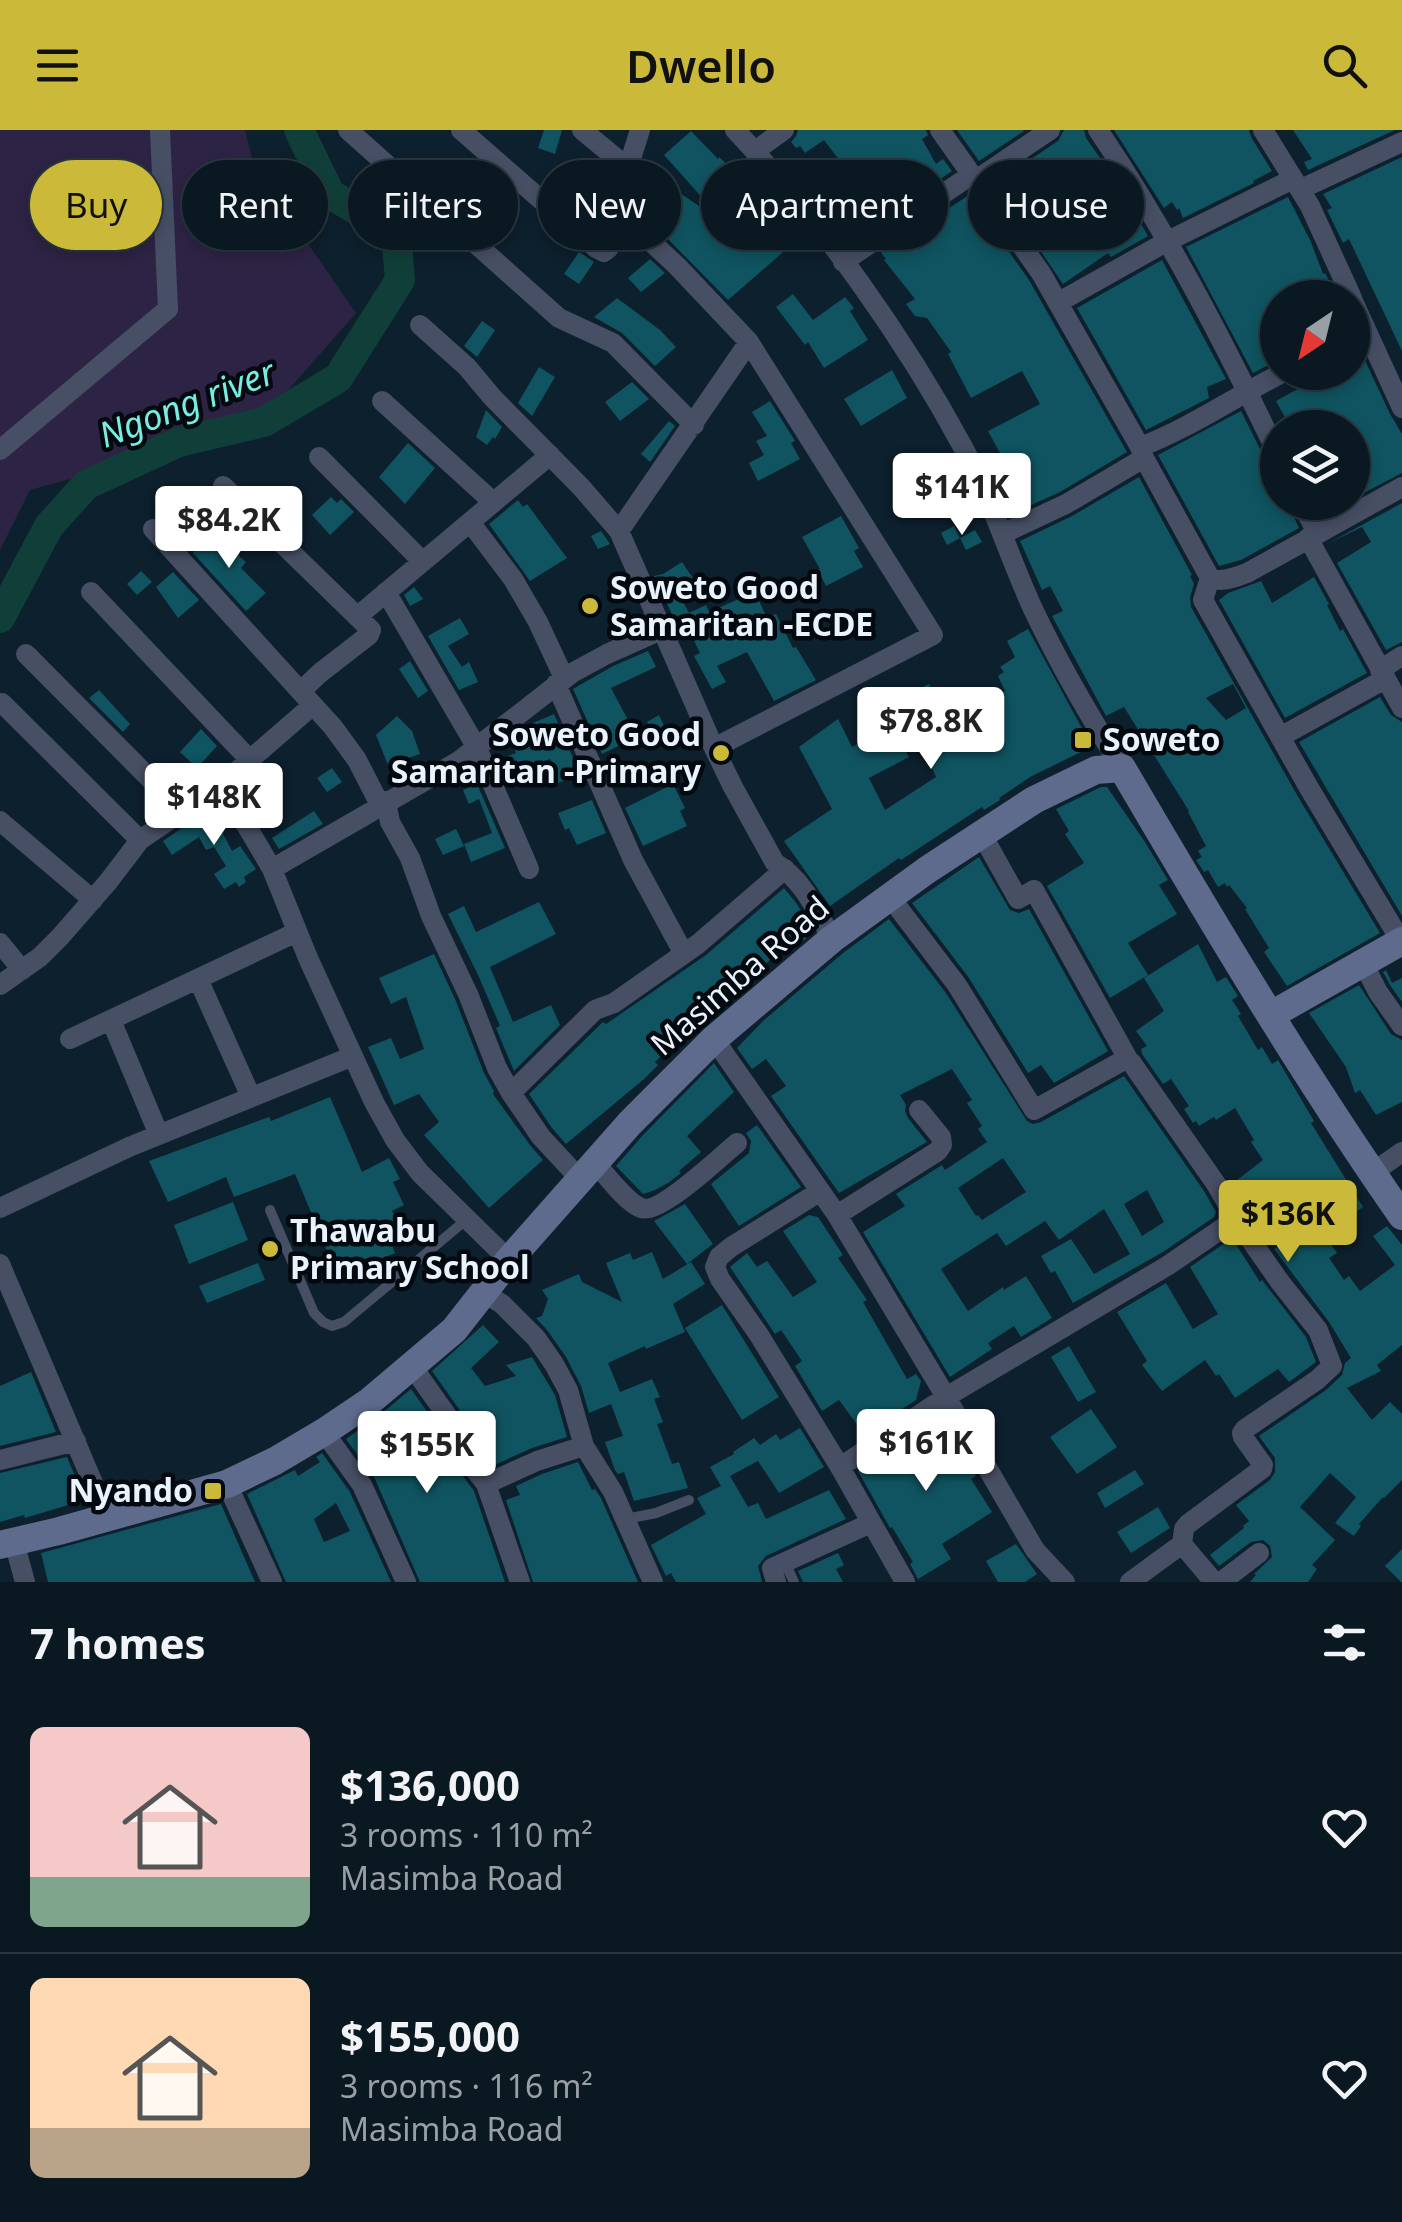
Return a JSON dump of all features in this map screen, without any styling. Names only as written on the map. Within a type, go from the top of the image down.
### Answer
[{"type":"street","points":[[0,450],[168,310],[160,130]]},
{"type":"street","points":[[348,130],[559,318],[613,343],[694,425]]},
{"type":"street","points":[[461,130],[538,197]]},
{"type":"street","points":[[582,130],[618,160]]},
{"type":"street","points":[[631,160],[640,130]]},
{"type":"street","points":[[735,130],[771,168],[843,262],[937,402],[966,451],[1034,612],[1092,720],[1271,1015],[1402,1216]]},
{"type":"street","points":[[755,152],[784,130]]},
{"type":"street","points":[[940,130],[968,170]]},
{"type":"street","points":[[1002,160],[1050,130]]},
{"type":"street","points":[[1098,130],[1166,242],[1260,419]]},
{"type":"street","points":[[1263,130],[1297,184],[1343,280]]},
{"type":"street","points":[[1059,302],[1166,242],[1402,142]]},
{"type":"street","points":[[843,262],[968,182]]},
{"type":"street","points":[[660,250],[749,342],[932,635],[714,748]]},
{"type":"street","points":[[1023,250],[1059,302],[1210,578],[1204,600],[1280,737],[1402,941],[1271,1015]]},
{"type":"street","points":[[420,325],[467,367],[619,531],[714,748],[759,836],[775,863],[809,896],[832,939]]},
{"type":"street","points":[[619,531],[749,342]]},
{"type":"street","points":[[1370,353],[1402,408]]},
{"type":"street","points":[[1002,534],[1066,504],[1166,437],[1260,384]]},
{"type":"street","points":[[382,401],[494,502]]},
{"type":"street","points":[[358,616],[550,455]]},
{"type":"street","points":[[319,457],[422,562]]},
{"type":"street","points":[[0,984],[40,957],[93,900],[140,840],[222,784],[249,759],[307,698],[320,673],[371,630],[223,486]]},
{"type":"street","points":[[1210,578],[1247,573],[1402,487]]},
{"type":"street","points":[[1306,520],[1402,708]]},
{"type":"street","points":[[470,522],[513,579],[538,622],[623,839],[684,954]]},
{"type":"street","points":[[153,529],[333,727],[357,760],[377,798],[386,802]]},
{"type":"street","points":[[91,592],[249,759]]},
{"type":"street","points":[[386,592],[477,748],[529,868]]},
{"type":"street","points":[[272,869],[459,761],[560,681],[662,629]]},
{"type":"street","points":[[26,654],[182,811]]},
{"type":"street","points":[[1280,737],[1382,674],[1402,656]]},
{"type":"street","points":[[2,703],[140,840]]},
{"type":"street","name":"Masimba Road","points":[[7,1544],[226,1484],[275,1461],[370,1401],[454,1330],[630,1123],[714,1039],[832,939],[1034,800],[1096,770],[1122,768]]},
{"type":"street","points":[[222,784],[272,869],[353,1056],[395,1140],[420,1173],[510,1260]]},
{"type":"street","points":[[386,802],[390,822],[410,858],[431,916],[498,1068],[541,1137],[640,1208],[648,1209],[685,1187],[737,1143]]},
{"type":"street","points":[[0,821],[93,900]]},
{"type":"street","points":[[981,833],[1018,900],[1034,890],[1128,1059],[1280,1282],[1318,1330],[1332,1366],[1242,1432],[1262,1469],[1188,1524],[1182,1544],[1130,1582]]},
{"type":"street","points":[[511,1093],[595,1010],[614,1003],[698,944],[785,869]]},
{"type":"street","points":[[890,897],[957,985],[1034,1110],[1128,1059]]},
{"type":"street","points":[[70,1039],[297,932]]},
{"type":"street","points":[[0,942],[22,970]]},
{"type":"street","points":[[1363,962],[1402,1026]]},
{"type":"street","points":[[198,979],[251,1097]]},
{"type":"street","points":[[111,1020],[159,1135]]},
{"type":"street","points":[[714,1039],[837,1215],[1035,1550],[1065,1582]]},
{"type":"street","points":[[0,1208],[159,1135],[353,1056]]},
{"type":"street","points":[[837,1215],[938,1151],[941,1137],[919,1110]]},
{"type":"street","points":[[1372,1173],[1402,1152]]},
{"type":"street","points":[[818,1192],[731,1247],[719,1257],[715,1267],[840,1466],[904,1582]]},
{"type":"street","points":[[840,1466],[946,1397],[1168,1266],[1236,1219]]},
{"type":"street","points":[[0,1264],[107,1516]]},
{"type":"street","points":[[484,1292],[536,1338],[554,1364],[568,1390],[584,1446],[613,1492],[653,1582]]},
{"type":"street","points":[[412,1366],[450,1420],[468,1460],[486,1484],[520,1582]]},
{"type":"street","points":[[324,1432],[362,1486],[406,1582]]},
{"type":"street","points":[[0,1460],[76,1442]]},
{"type":"street","points":[[486,1484],[537,1461],[584,1446]]},
{"type":"street","points":[[226,1484],[272,1582]]},
{"type":"street","points":[[785,1576],[871,1522]]},
{"type":"street","points":[[7,1544],[25,1582]]},
{"type":"street","points":[[1182,1544],[1218,1582],[1259,1553]]},
{"type":"lane","points":[[270,1210],[314,1313],[332,1326],[344,1322],[467,1219]]},
{"type":"lane","points":[[626,1519],[689,1500]]},
{"type":"shaded area","points":[[0,130],[245,130],[252,160],[182,160],[182,250],[312,250],[356,313],[255,428],[30,490],[0,550]]},
{"type":"building","points":[[544,130],[562,130],[555,154],[538,148]]},
{"type":"building","points":[[798,130],[926,130],[928,135],[922,139],[934,160],[839,160],[824,140],[805,153],[791,142]]},
{"type":"building","points":[[957,130],[1024,131],[980,160]]},
{"type":"building","points":[[1064,130],[1084,130],[1101,160],[1030,160],[1058,141]]},
{"type":"building","points":[[1114,130],[1249,130],[1272,171],[1183,218],[1172,202],[1164,208],[1144,177],[1144,160],[1133,160]]},
{"type":"building","points":[[1293,130],[1395,130],[1308,170],[1304,162],[1312,159]]},
{"type":"building","points":[[691,131],[722,160],[701,160],[701,196],[681,174],[681,160],[668,160],[664,155]]},
{"type":"building","points":[[1402,157],[1402,351],[1349,239],[1343,243],[1327,210],[1332,208],[1323,194]]},
{"type":"building","points":[[681,194],[701,207],[701,250],[786,250],[728,300],[679,250]]},
{"type":"building","points":[[968,196],[968,250],[1008,250],[1127,452],[1027,507],[988,431],[1040,404],[1022,371],[971,398],[948,354],[951,352],[927,318],[915,316],[906,304],[915,299],[881,253],[948,250],[948,209]]},
{"type":"building","points":[[1288,197],[1328,280],[1260,280],[1260,369],[1253,373],[1186,247]]},
{"type":"building","points":[[1040,250],[1123,250],[1111,257],[1108,253],[1063,284]]},
{"type":"building","points":[[579,252],[594,262],[579,284],[564,274]]},
{"type":"building","points":[[650,259],[665,273],[641,292],[628,278]]},
{"type":"building","points":[[1162,260],[1226,379],[1207,387],[1209,398],[1146,430],[1077,308]]},
{"type":"building","points":[[793,294],[813,320],[845,297],[868,340],[824,368],[808,342],[805,345],[776,307]]},
{"type":"building","points":[[617,298],[676,347],[655,366],[622,333],[594,317]]},
{"type":"building","points":[[482,321],[495,330],[477,357],[464,346]]},
{"type":"building","points":[[539,367],[555,377],[532,416],[518,403]]},
{"type":"building","points":[[892,370],[907,398],[861,426],[844,399]]},
{"type":"building","points":[[1370,371],[1402,434],[1402,473],[1370,490],[1370,410],[1281,410],[1276,401],[1296,390],[1370,390]]},
{"type":"building","points":[[632,382],[649,399],[620,421],[605,402]]},
{"type":"building","points":[[770,401],[795,441],[791,443],[800,459],[758,481],[749,463],[764,455],[756,441],[767,436],[752,412]]},
{"type":"building","points":[[486,410],[502,427],[487,445],[476,437]]},
{"type":"building","points":[[1241,411],[1260,449],[1260,520],[1295,520],[1299,528],[1241,560],[1219,566],[1158,455]]},
{"type":"building","points":[[669,421],[675,426],[650,462],[641,454]]},
{"type":"building","points":[[408,443],[435,468],[405,504],[379,477]]},
{"type":"building","points":[[1139,477],[1192,575],[1191,607],[1380,933],[1287,986],[1264,952],[1269,948],[1247,908],[1229,885],[1218,887],[1196,860],[1202,857],[1198,851],[1206,846],[1189,811],[1124,707],[1106,716],[1052,616],[1063,611],[1050,586],[1042,590],[1020,541]],"holes":[[[1233,684],[1246,708],[1226,720],[1206,698]]]},
{"type":"building","points":[[331,497],[337,503],[341,499],[354,512],[330,535],[312,515]]},
{"type":"building","points":[[518,500],[523,507],[527,504],[567,558],[530,581],[489,524]]},
{"type":"building","points":[[1402,503],[1402,642],[1386,650],[1337,563],[1371,542],[1362,527],[1327,544]]},
{"type":"building","points":[[841,516],[859,548],[854,551],[863,567],[826,586],[802,537]]},
{"type":"building","points":[[954,526],[960,538],[947,545],[941,533]]},
{"type":"building","points":[[975,530],[982,542],[966,550],[960,538]]},
{"type":"building","points":[[601,531],[610,544],[598,549],[591,536]]},
{"type":"building","points":[[212,532],[246,562],[241,568],[266,593],[246,611],[193,553]]},
{"type":"building","points":[[682,562],[694,580],[677,590],[689,613],[706,605],[709,612],[755,592],[767,618],[776,614],[793,648],[796,647],[816,680],[774,701],[747,652],[717,666],[726,682],[712,689],[694,656],[700,653],[683,618],[675,621],[654,576]]},
{"type":"building","points":[[141,571],[152,582],[137,595],[127,584]]},
{"type":"building","points":[[173,572],[199,600],[178,618],[156,587]]},
{"type":"building","points":[[1314,577],[1340,631],[1343,629],[1367,673],[1285,718],[1219,600],[1261,581],[1272,603]]},
{"type":"building","points":[[414,587],[423,599],[410,606],[404,595]]},
{"type":"building","points":[[460,618],[469,634],[448,646],[462,667],[469,662],[478,682],[459,690],[428,636]]},
{"type":"building","points":[[1028,629],[1089,748],[1030,777],[1000,800],[899,858],[830,906],[784,841],[832,809],[799,747],[838,719],[852,747],[893,725],[883,707],[929,684],[948,717],[901,743],[909,757],[869,778],[885,810],[936,777],[928,759],[967,738],[956,717],[1005,691],[998,676],[1004,672],[1000,667],[1015,657],[1007,641]]},
{"type":"building","points":[[648,651],[656,667],[611,688],[637,737],[602,754],[573,689]]},
{"type":"building","points":[[410,661],[428,691],[418,698],[399,669]]},
{"type":"building","points":[[99,690],[130,724],[123,732],[89,698]]},
{"type":"building","points":[[1380,697],[1391,715],[1402,722],[1402,916],[1299,742]]},
{"type":"building","points":[[554,714],[580,774],[558,783],[550,759],[504,777],[497,760],[516,753],[510,739],[526,726]]},
{"type":"building","points":[[659,715],[674,740],[658,746],[647,722]]},
{"type":"building","points":[[397,716],[412,731],[420,754],[388,765],[376,735]]},
{"type":"building","points":[[201,729],[217,746],[197,768],[180,752]]},
{"type":"building","points":[[332,768],[342,782],[327,792],[317,778]]},
{"type":"building","points":[[474,777],[505,848],[471,862],[464,844],[492,833],[479,799],[469,804],[463,790],[475,785]]},
{"type":"building","points":[[673,784],[685,808],[680,811],[687,826],[643,846],[625,808]]},
{"type":"building","points":[[1107,787],[1168,880],[1159,885],[1177,914],[1128,943],[1148,975],[1110,998],[1047,886],[1084,863],[1065,834],[1069,831],[1056,809]]},
{"type":"building","points":[[592,800],[606,833],[577,845],[558,813]]},
{"type":"building","points":[[211,808],[232,851],[240,846],[256,869],[244,877],[246,882],[239,887],[236,882],[224,889],[214,874],[226,866],[214,847],[206,850],[199,837],[172,855],[163,841]]},
{"type":"building","points":[[314,811],[323,824],[279,849],[272,838]]},
{"type":"building","points":[[456,829],[464,846],[443,855],[435,839]]},
{"type":"building","points":[[979,857],[1010,910],[1019,913],[1029,909],[1108,1051],[1054,1083],[1041,1065],[1028,1073],[969,978],[912,903]]},
{"type":"building","points":[[784,888],[813,932],[798,945],[792,938],[724,1005],[719,1000],[655,1062],[658,1065],[644,1079],[566,1144],[529,1094],[603,1022],[606,1024],[706,955]]},
{"type":"building","points":[[539,902],[556,934],[490,967],[513,1022],[551,1005],[560,1025],[514,1071],[496,1028],[500,1026],[448,914],[464,906],[476,932]]},
{"type":"building","points":[[889,919],[946,993],[1027,1121],[1033,1124],[1124,1076],[1204,1191],[1216,1212],[1214,1217],[1163,1252],[1073,1303],[1055,1271],[1051,1273],[1041,1256],[1071,1239],[1094,1274],[1130,1254],[1104,1209],[1059,1240],[1045,1221],[1006,1246],[997,1233],[941,1269],[968,1311],[1026,1276],[1052,1318],[1021,1337],[1014,1326],[988,1343],[992,1349],[950,1377],[863,1232],[905,1206],[896,1194],[942,1165],[945,1170],[987,1142],[967,1103],[972,1100],[952,1069],[900,1095],[908,1118],[927,1142],[839,1193],[771,1096],[786,1086],[766,1059],[752,1069],[737,1048],[843,953]],"holes":[[[1003,1158],[1026,1192],[982,1220],[958,1188]],[[1147,1190],[1164,1222],[1142,1236],[1124,1204]]]},
{"type":"building","points":[[1198,944],[1217,982],[1226,977],[1238,996],[1232,1000],[1258,1050],[1262,1047],[1272,1064],[1278,1060],[1363,1207],[1324,1234],[1337,1253],[1329,1258],[1344,1280],[1349,1276],[1360,1291],[1395,1265],[1373,1236],[1387,1226],[1402,1245],[1402,1345],[1377,1365],[1381,1371],[1347,1388],[1372,1420],[1390,1402],[1402,1414],[1402,1480],[1359,1524],[1354,1536],[1335,1523],[1356,1497],[1330,1473],[1300,1507],[1335,1540],[1312,1565],[1317,1569],[1308,1582],[1250,1582],[1272,1557],[1270,1546],[1263,1540],[1251,1542],[1219,1566],[1210,1555],[1249,1521],[1236,1505],[1275,1472],[1275,1458],[1259,1436],[1326,1390],[1342,1375],[1351,1358],[1274,1249],[1305,1228],[1281,1198],[1252,1217],[1232,1184],[1263,1160],[1235,1108],[1216,1120],[1214,1117],[1199,1126],[1196,1121],[1193,1123],[1184,1109],[1189,1106],[1171,1079],[1163,1084],[1142,1054],[1141,1049],[1147,1046],[1136,1031],[1164,1011],[1144,978]]},
{"type":"building","points":[[434,954],[493,1094],[543,1160],[489,1208],[424,1135],[439,1122],[419,1094],[394,1105],[368,1047],[391,1038],[400,1059],[424,1049],[406,997],[391,1004],[379,978]]},
{"type":"building","points":[[1386,970],[1392,983],[1402,978],[1402,1002],[1383,972]]},
{"type":"building","points":[[1359,985],[1391,1034],[1402,1040],[1402,1102],[1376,1115],[1360,1090],[1355,1093],[1346,1067],[1309,1013]]},
{"type":"building","points":[[714,1063],[734,1092],[687,1136],[701,1152],[668,1183],[643,1194],[616,1166]]},
{"type":"building","points":[[330,1097],[362,1172],[389,1158],[400,1179],[393,1182],[404,1205],[392,1211],[404,1232],[390,1240],[395,1253],[338,1277],[295,1174],[234,1197],[226,1177],[168,1202],[149,1161]]},
{"type":"building","points":[[757,1125],[801,1187],[739,1226],[711,1184],[749,1153],[751,1141],[746,1133]]},
{"type":"building","points":[[233,1202],[248,1240],[189,1264],[174,1225]]},
{"type":"building","points":[[685,1204],[713,1244],[687,1264],[654,1221]]},
{"type":"building","points":[[809,1215],[818,1217],[843,1255],[838,1258],[867,1300],[863,1302],[907,1379],[916,1374],[921,1381],[916,1400],[864,1434],[839,1400],[822,1411],[795,1366],[802,1361],[781,1330],[775,1334],[730,1267],[747,1253],[757,1267],[767,1261],[793,1297],[817,1282],[783,1231]]},
{"type":"building","points":[[1232,1238],[1260,1282],[1306,1337],[1316,1362],[1289,1382],[1278,1369],[1235,1398],[1205,1360],[1162,1391],[1142,1365],[1147,1361],[1117,1312],[1166,1283],[1193,1329],[1218,1314],[1190,1267]]},
{"type":"building","points":[[652,1252],[663,1279],[691,1262],[705,1284],[673,1304],[685,1332],[608,1363],[620,1392],[652,1379],[660,1397],[654,1399],[663,1422],[657,1424],[672,1464],[679,1462],[688,1488],[634,1501],[624,1472],[618,1474],[615,1470],[605,1442],[623,1436],[611,1404],[589,1413],[566,1357],[536,1318],[542,1316],[548,1299],[542,1290],[579,1274],[582,1282],[622,1302],[606,1263],[630,1253],[633,1260]]},
{"type":"building","points":[[258,1263],[265,1280],[207,1303],[199,1286]]},
{"type":"building","points":[[722,1305],[779,1397],[742,1420],[685,1328]]},
{"type":"building","points":[[483,1325],[499,1342],[471,1368],[485,1386],[516,1376],[506,1365],[532,1357],[555,1395],[567,1437],[490,1467],[461,1412],[432,1371]]},
{"type":"building","points":[[1069,1346],[1096,1392],[1078,1402],[1051,1357]]},
{"type":"building","points":[[31,1372],[56,1432],[0,1446],[0,1386]]},
{"type":"building","points":[[411,1389],[438,1427],[457,1468],[474,1491],[505,1582],[420,1582],[375,1479],[346,1439]]},
{"type":"building","points":[[1091,1409],[1117,1447],[1077,1474],[1050,1437]]},
{"type":"building","points":[[941,1416],[976,1476],[971,1479],[992,1512],[942,1544],[951,1559],[918,1579],[910,1564],[913,1562],[858,1471]]},
{"type":"building","points":[[800,1428],[824,1467],[779,1493],[758,1461],[730,1476],[748,1507],[758,1503],[766,1519],[829,1490],[846,1519],[766,1556],[758,1566],[762,1582],[676,1582],[671,1573],[666,1576],[651,1545],[706,1514],[697,1498],[721,1486],[710,1467],[754,1438],[760,1445],[776,1434],[780,1440]]},
{"type":"building","points":[[322,1453],[350,1492],[391,1582],[286,1582],[247,1494],[295,1470],[298,1476],[320,1462],[316,1457]],"holes":[[[336,1503],[350,1531],[324,1542],[314,1519]]]},
{"type":"building","points":[[67,1457],[85,1500],[0,1522],[0,1473]]},
{"type":"building","points":[[578,1462],[592,1490],[601,1498],[638,1582],[533,1582],[506,1500],[520,1495],[516,1486]]},
{"type":"building","points":[[1135,1470],[1144,1484],[1105,1508],[1097,1493]]},
{"type":"building","points":[[221,1504],[255,1582],[48,1582],[41,1553]]},
{"type":"building","points":[[1158,1507],[1170,1528],[1131,1553],[1117,1532]]},
{"type":"building","points":[[1016,1544],[1037,1574],[1025,1582],[998,1582],[986,1561]]},
{"type":"building","points":[[1402,1549],[1402,1582],[1401,1582],[1385,1566]]},
{"type":"building","points":[[838,1553],[844,1565],[836,1569],[843,1582],[803,1582],[798,1571]]},
{"type":"waterway","name":"Ngong river","points":[[0,618],[49,526],[86,485],[179,442],[264,422],[338,378],[400,280],[396,233],[330,194],[299,130]]},
{"type":"place","name":"Soweto Good Samaritan -ECDE","points":[[590,606]]},
{"type":"place","name":"Soweto","points":[[1083,740]]},
{"type":"place","name":"Soweto Good Samaritan -Primary","points":[[721,753]]},
{"type":"place","name":"Thawabu Primary School","points":[[270,1249]]},
{"type":"place","name":"Nyando","points":[[213,1491]]}]
